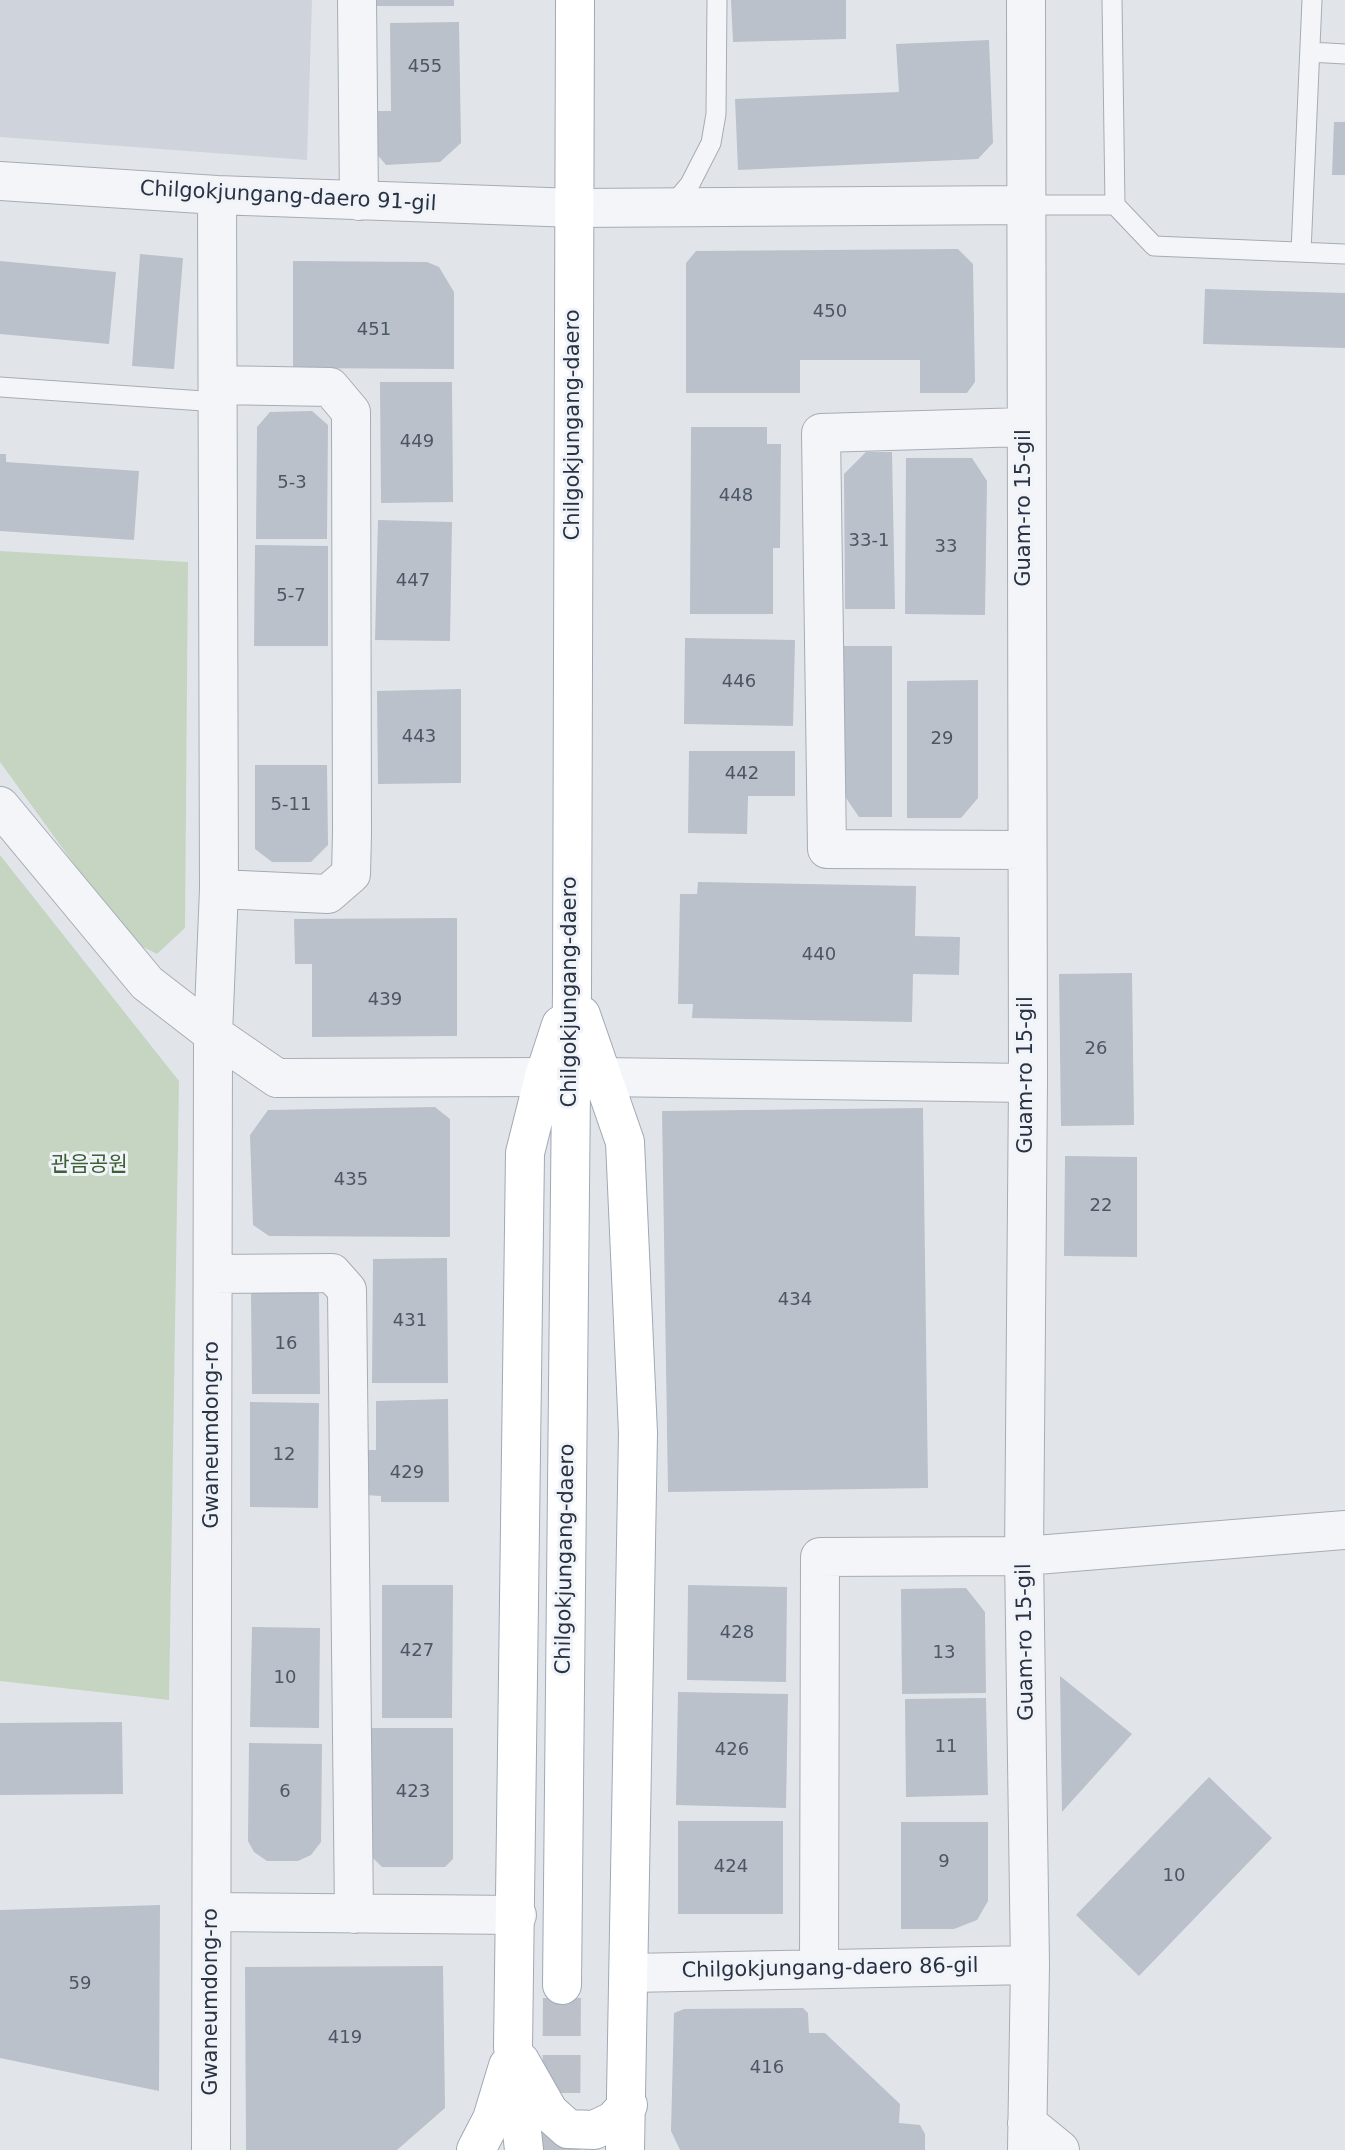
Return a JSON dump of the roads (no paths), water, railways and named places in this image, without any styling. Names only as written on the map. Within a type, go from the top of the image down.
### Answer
[{"type":"main road","name":"Chilgokjungang-daero","points":[[562,1984],[572,989],[576,0]]},
{"type":"main road","points":[[524,2150],[513,2047],[517,1915],[525,1153],[544,1077],[572,989]]},
{"type":"main road","points":[[572,989],[625,1142],[638,1433],[626,2148]]},
{"type":"main road","points":[[513,2047],[549,2112],[568,2129],[594,2130],[613,2121],[628,2105]]},
{"type":"main road","points":[[476,2150],[492,2119],[513,2047]]},
{"type":"street","points":[[357,0],[359,201]]},
{"type":"street","name":"Guam-ro 15-gil","points":[[1026,0],[1028,1083],[1024,1556],[1030,1965],[1027,2137]]},
{"type":"street","name":"Chilgokjungang-daero 91-gil","points":[[0,181],[217,195],[575,208],[1026,205]]},
{"type":"street","name":"Gwaneumdong-ro","points":[[211,2150],[213,1034],[219,888],[217,195]]},
{"type":"street","points":[[218,393],[330,387],[351,412],[352,834],[351,874],[328,894],[219,888]]},
{"type":"street","points":[[1025,427],[821,433],[827,849],[1026,850]]},
{"type":"street","points":[[0,806],[147,983],[213,1034],[277,1078],[544,1077]]},
{"type":"street","points":[[602,1077],[1028,1083]]},
{"type":"street","points":[[213,1274],[332,1273],[347,1290],[354,1914]]},
{"type":"street","points":[[819,1969],[820,1558],[1024,1556],[1345,1530]]},
{"type":"street","points":[[213,1912],[517,1915]]},
{"type":"street","name":"Chilgokjungang-daero 86-gil","points":[[630,1973],[1030,1965]]},
{"type":"street","points":[[1027,2137],[1060,2150]]},
{"type":"lane","points":[[670,208],[690,184],[711,143],[716,114],[717,0]]},
{"type":"lane","points":[[1112,0],[1115,205],[1154,246],[1345,254]]},
{"type":"lane","points":[[1301,252],[1312,0]]},
{"type":"lane","points":[[1310,52],[1345,54]]},
{"type":"lane","points":[[1026,205],[1115,205]]},
{"type":"lane","points":[[0,387],[218,393]]},
{"type":"tunnel","points":[[561,2150],[562,1985]]},
{"type":"park label","name":"관음공원","points":[[89,1166]]}]
